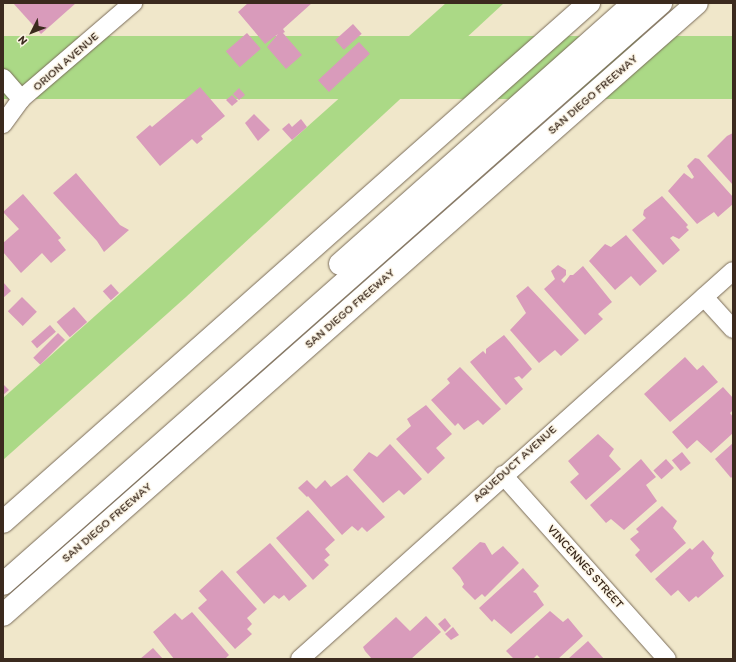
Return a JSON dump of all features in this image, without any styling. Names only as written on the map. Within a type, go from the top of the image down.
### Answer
[{"type":"highway","points":[[3,522],[589,3]]},
{"type":"highway","points":[[3,564],[634,3]]},
{"type":"highway","points":[[3,584],[661,3]]},
{"type":"highway","name":"SAN DIEGO FREEWAY","points":[[3,615],[697,3]]},
{"type":"street","name":"ORION AVENUE","points":[[3,124],[21,99],[133,3]]},
{"type":"street","points":[[3,78],[21,99]]},
{"type":"street","name":"AQUEDUCT AVENUE","points":[[300,659],[503,475],[733,270]]},
{"type":"street","points":[[704,296],[733,329]]},
{"type":"street","name":"VINCENNES STREET","points":[[503,475],[667,659]]},
{"type":"green space","points":[[446,3],[504,3],[186,297],[3,460],[3,398]]},
{"type":"green space","points":[[3,36],[733,36],[733,99],[3,99]]},
{"type":"building","points":[[13,3],[76,3],[41,34]]},
{"type":"building","points":[[248,3],[312,3],[283,29],[285,32],[283,33],[302,55],[286,69],[267,47],[278,34],[265,44],[238,12]]},
{"type":"building","points":[[353,24],[362,34],[344,50],[335,40]]},
{"type":"building","points":[[247,33],[261,49],[240,67],[226,51]]},
{"type":"building","points":[[359,42],[370,54],[329,92],[318,80]]},
{"type":"building","points":[[200,87],[225,116],[201,136],[203,139],[197,144],[192,139],[160,166],[136,137],[150,125],[152,127]]},
{"type":"building","points":[[239,88],[245,95],[239,100],[233,94]]},
{"type":"building","points":[[232,95],[238,101],[232,106],[226,100]]},
{"type":"building","points":[[254,114],[270,130],[258,141],[245,123]]},
{"type":"building","points":[[301,119],[307,127],[292,140],[282,129],[289,123],[292,127]]},
{"type":"building","points":[[733,133],[733,185],[707,156],[727,136]]},
{"type":"building","points":[[695,158],[699,159],[733,197],[733,204],[718,217],[714,212],[697,224],[668,191],[684,173],[692,179],[694,177],[687,166]]},
{"type":"building","points":[[76,173],[120,225],[129,230],[104,252],[97,241],[53,193]]},
{"type":"building","points":[[23,194],[61,238],[58,240],[66,250],[51,263],[42,253],[21,273],[3,252],[3,243],[19,229],[3,212]]},
{"type":"building","points":[[662,196],[688,225],[686,227],[689,230],[679,239],[673,236],[670,238],[680,250],[663,265],[632,230],[646,218],[643,215],[644,210]]},
{"type":"building","points":[[626,235],[657,271],[640,286],[631,276],[615,290],[589,261],[605,244],[611,247]]},
{"type":"building","points":[[558,265],[566,270],[566,275],[561,280],[564,283],[570,275],[573,275],[583,266],[612,302],[598,314],[603,319],[585,335],[544,289],[555,279],[551,271]]},
{"type":"building","points":[[3,282],[11,291],[3,298]]},
{"type":"building","points":[[111,284],[119,293],[111,300],[103,291]]},
{"type":"building","points":[[528,286],[579,340],[561,356],[555,350],[539,363],[510,330],[526,313],[516,296]]},
{"type":"building","points":[[22,297],[37,312],[23,326],[8,311]]},
{"type":"building","points":[[74,307],[87,322],[70,337],[57,322]]},
{"type":"building","points":[[50,325],[56,332],[37,348],[31,341]]},
{"type":"building","points":[[58,333],[65,340],[40,365],[33,358]]},
{"type":"building","points":[[504,335],[532,369],[522,379],[519,376],[514,378],[523,389],[506,405],[470,362],[483,351],[486,354],[486,349]]},
{"type":"building","points":[[685,357],[697,370],[703,365],[718,382],[670,422],[644,394]]},
{"type":"building","points":[[460,367],[501,409],[483,425],[478,420],[464,430],[458,423],[455,426],[431,400],[450,383],[447,379]]},
{"type":"building","points":[[3,384],[9,390],[3,395]]},
{"type":"building","points":[[723,387],[733,398],[733,410],[730,413],[733,417],[733,433],[711,453],[697,440],[687,449],[672,432]]},
{"type":"building","points":[[426,405],[452,434],[436,448],[445,458],[428,474],[396,439],[411,426],[407,419]]},
{"type":"building","points":[[598,434],[614,449],[609,456],[621,469],[586,500],[570,482],[579,474],[568,461]]},
{"type":"building","points":[[733,443],[733,476],[731,478],[715,459]]},
{"type":"building","points":[[390,444],[422,479],[404,495],[399,490],[383,503],[353,470],[369,452],[377,457]]},
{"type":"building","points":[[682,452],[691,463],[681,471],[672,460]]},
{"type":"building","points":[[641,459],[656,477],[646,485],[657,501],[624,530],[611,519],[606,523],[590,505]]},
{"type":"building","points":[[666,459],[674,468],[661,479],[653,470]]},
{"type":"building","points":[[347,475],[385,517],[367,532],[362,527],[358,531],[352,526],[342,535],[308,496],[307,497],[298,488],[307,480],[316,489],[325,480],[331,487]]},
{"type":"building","points":[[662,506],[677,521],[673,528],[686,543],[651,573],[635,555],[640,550],[630,539],[639,532],[636,529]]},
{"type":"building","points":[[308,510],[335,540],[325,549],[330,555],[324,560],[329,565],[313,580],[276,538]]},
{"type":"building","points":[[703,540],[714,553],[711,558],[724,576],[698,598],[696,596],[689,602],[678,590],[671,596],[655,579],[690,548],[692,550]]},
{"type":"building","points":[[480,542],[485,543],[492,555],[503,546],[519,563],[485,597],[482,594],[475,600],[462,587],[464,584],[452,568]]},
{"type":"building","points":[[270,543],[307,586],[289,601],[284,595],[279,599],[274,595],[264,604],[236,572]]},
{"type":"building","points":[[523,568],[539,586],[533,592],[536,593],[544,605],[511,634],[494,619],[492,622],[479,608]]},
{"type":"building","points":[[222,570],[257,609],[247,618],[252,624],[247,629],[252,634],[235,649],[198,608],[207,600],[199,591]]},
{"type":"building","points":[[550,611],[563,622],[568,618],[583,636],[558,659],[541,659],[537,655],[533,659],[514,659],[506,651]]},
{"type":"building","points":[[192,612],[229,655],[225,659],[174,659],[153,632],[175,613],[182,620]]},
{"type":"building","points":[[426,616],[441,632],[411,659],[372,659],[365,651],[363,647],[396,617],[410,631]]},
{"type":"building","points":[[445,618],[451,626],[445,632],[438,624]]},
{"type":"building","points":[[453,627],[459,635],[451,640],[445,634]]},
{"type":"building","points":[[588,641],[604,659],[568,659]]},
{"type":"building","points":[[153,648],[163,659],[140,659]]}]
